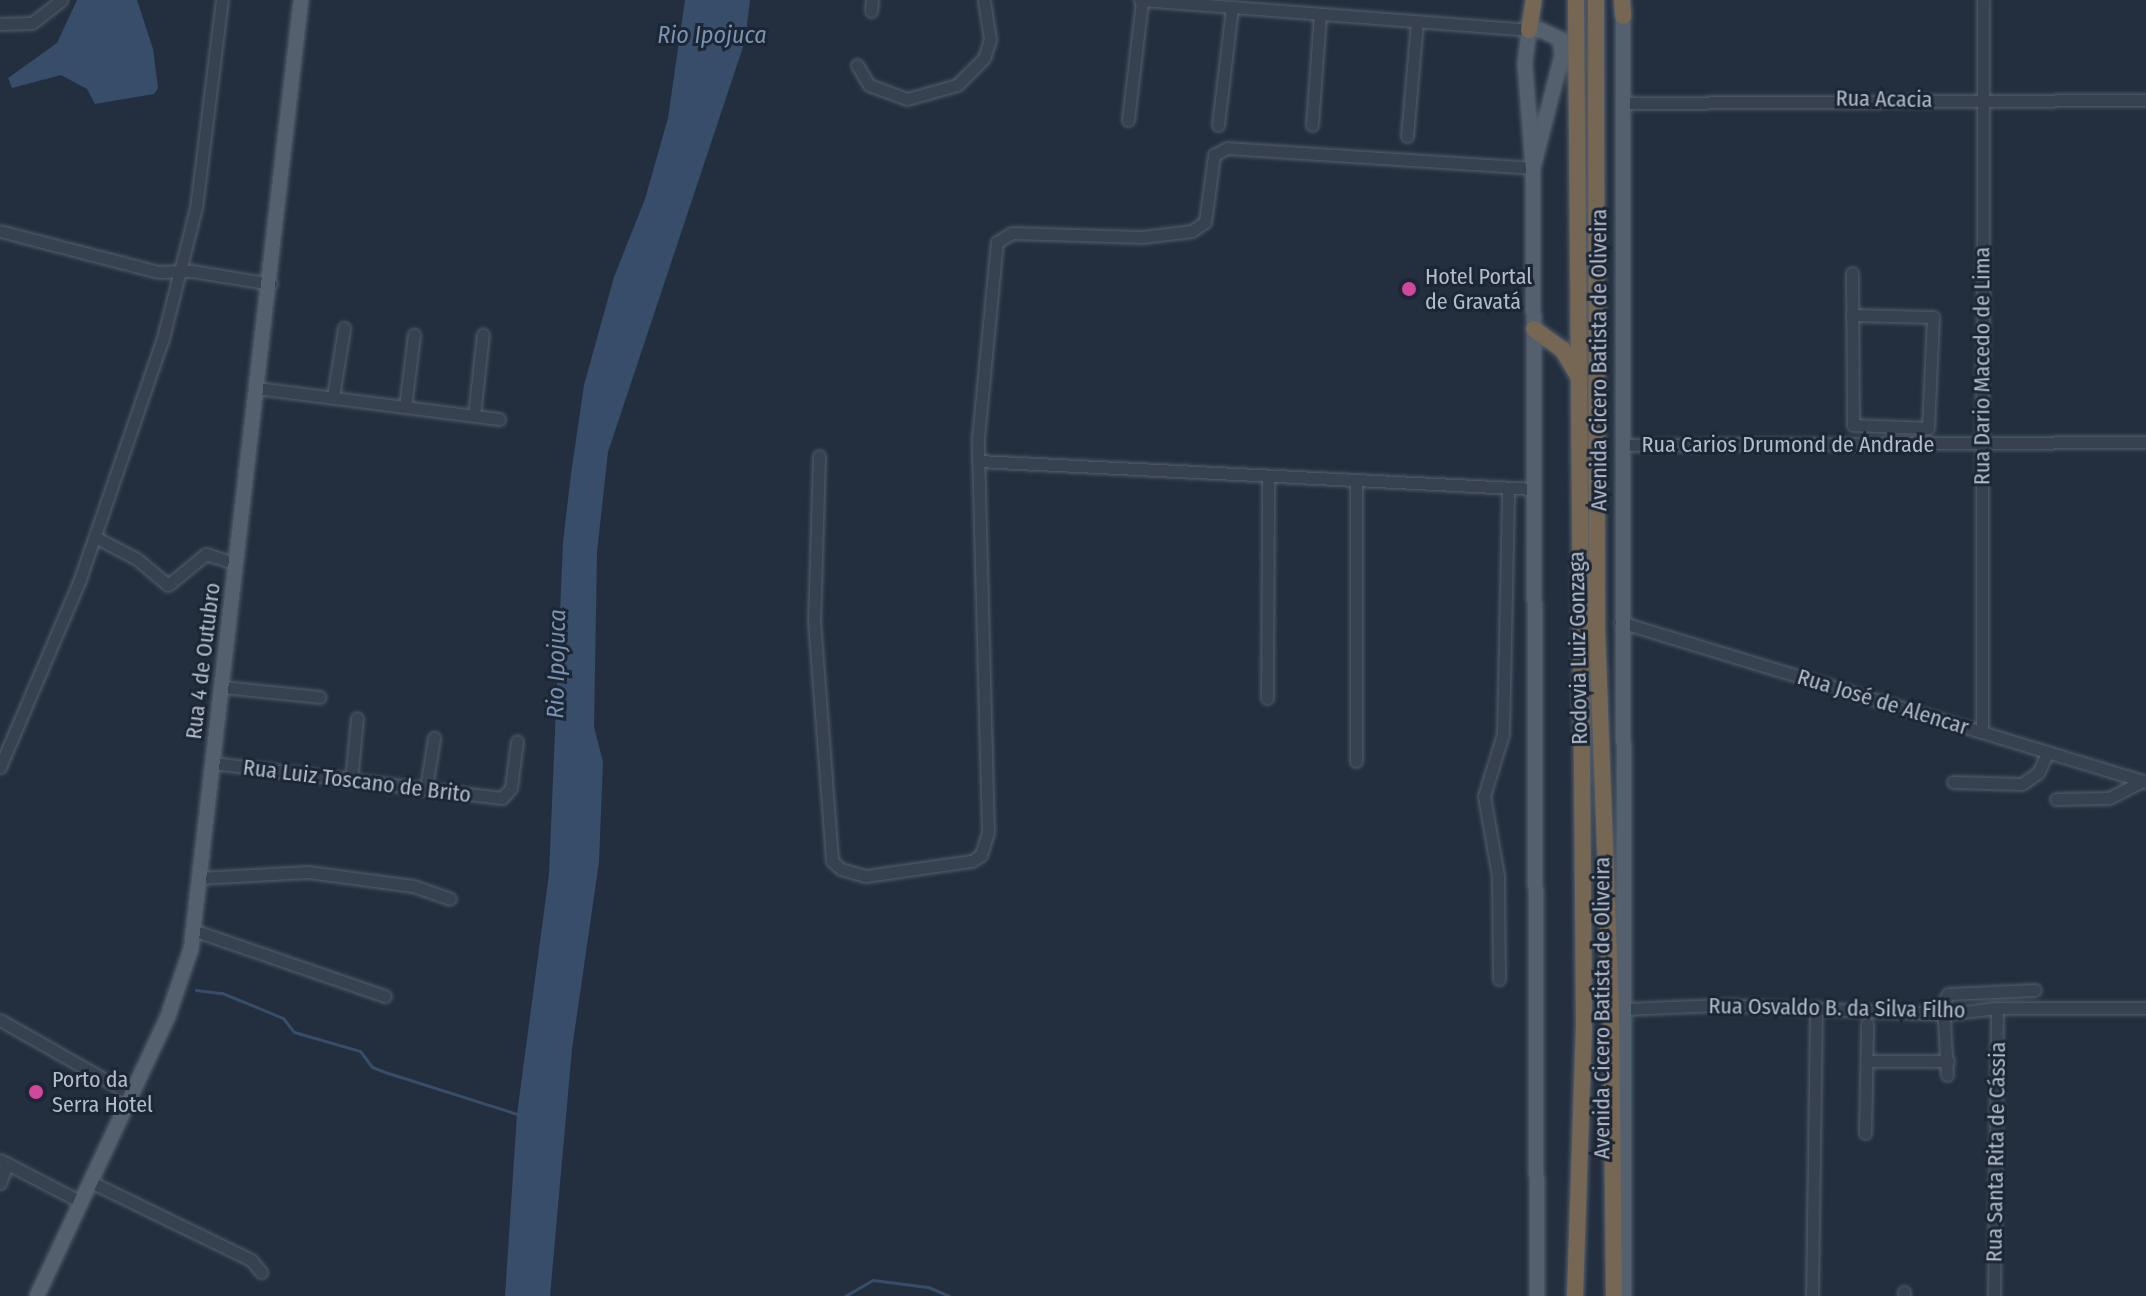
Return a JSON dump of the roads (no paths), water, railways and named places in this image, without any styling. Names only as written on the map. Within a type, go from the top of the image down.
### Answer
[{"type":"highway","points":[[1530,26],[1534,0]]},
{"type":"highway","name":"Rodovia Luiz Gonzaga","points":[[1575,1296],[1584,1023],[1576,0]]},
{"type":"highway","name":"Rodovia Luiz Gonzaga","points":[[1596,0],[1597,629],[1611,1007],[1614,1296]]},
{"type":"highway","points":[[1534,329],[1562,349],[1581,385]]},
{"type":"main road","name":"Rua 4 de Outubro","points":[[37,1296],[132,1095],[184,976],[193,930],[223,687],[301,0]]},
{"type":"main road","name":"Avenida Cicero Batista de Oliveira","points":[[1623,5],[1620,622],[1624,1296]]},
{"type":"main road","points":[[1533,168],[1562,55],[1560,39],[1552,32],[1530,26],[1525,65],[1533,168],[1537,1296]]},
{"type":"street","points":[[0,24],[32,23],[61,0]]},
{"type":"street","points":[[0,767],[95,537],[181,272],[196,208],[222,0]]},
{"type":"street","points":[[857,65],[869,85],[907,99],[957,85],[984,58],[990,39],[984,0]]},
{"type":"street","points":[[1128,120],[1141,0],[1417,22],[1530,26],[1525,0]]},
{"type":"street","name":"Rua Dario Macedo de Lima","points":[[1982,732],[1983,0]]},
{"type":"street","points":[[1218,125],[1232,7]]},
{"type":"street","points":[[1312,125],[1320,14]]},
{"type":"street","points":[[1407,136],[1417,22]]},
{"type":"street","name":"Rua Acacia","points":[[1622,103],[2146,100]]},
{"type":"street","points":[[819,456],[814,620],[827,741],[829,848],[841,869],[866,876],[972,861],[987,844],[978,461],[994,256],[1003,235],[1142,237],[1192,231],[1205,222],[1214,155],[1227,148],[1533,168]]},
{"type":"street","points":[[0,231],[158,272],[181,272],[271,284]]},
{"type":"street","points":[[1852,273],[1852,315],[1853,425],[1925,429],[1932,423],[1934,320],[1928,314],[1852,315]]},
{"type":"street","points":[[333,397],[344,328]]},
{"type":"street","points":[[474,415],[483,334]]},
{"type":"street","points":[[405,407],[414,335]]},
{"type":"street","points":[[256,388],[499,419]]},
{"type":"street","points":[[1891,428],[1891,445]]},
{"type":"street","name":"Rua Carios Drumond de Andrade","points":[[1621,445],[2146,442]]},
{"type":"street","points":[[978,461],[1535,489]]},
{"type":"street","points":[[1267,698],[1268,476]]},
{"type":"street","points":[[1356,481],[1356,761]]},
{"type":"street","points":[[1499,979],[1498,876],[1484,796],[1503,734],[1508,488]]},
{"type":"street","points":[[95,537],[137,559],[168,585],[206,554],[236,564]]},
{"type":"street","name":"Rua José de Alencar","points":[[1620,622],[2144,782]]},
{"type":"street","points":[[223,687],[319,697]]},
{"type":"street","points":[[351,781],[357,718]]},
{"type":"street","points":[[426,788],[434,738]]},
{"type":"street","name":"Rua Luiz Toscano de Brito","points":[[213,763],[502,798],[511,788],[517,741]]},
{"type":"street","points":[[1953,782],[2022,784],[2038,773],[2048,752]]},
{"type":"street","points":[[2056,799],[2109,798],[2144,782]]},
{"type":"street","points":[[199,878],[308,872],[413,886],[450,899]]},
{"type":"street","points":[[193,930],[385,996]]},
{"type":"street","points":[[1947,1075],[1947,1014],[1943,1004],[1952,992],[2035,990]]},
{"type":"street","points":[[1812,1296],[1816,1007]]},
{"type":"street","name":"Rua Osvaldo B. da Silva Filho","points":[[1624,1009],[1816,1007],[1947,1014],[1997,1008],[2146,1008]]},
{"type":"street","name":"Rua Santa Rita de Cássia","points":[[1994,1296],[1997,1008]]},
{"type":"street","points":[[0,1020],[132,1095]]},
{"type":"street","points":[[1865,1133],[1867,1024]]},
{"type":"street","points":[[1867,1061],[1948,1061]]},
{"type":"street","points":[[0,1183],[4,1162],[81,1202]]},
{"type":"street","points":[[91,1182],[251,1260],[261,1272]]},
{"type":"water","points":[[77,0],[137,0],[153,49],[158,88],[154,94],[95,104],[87,89],[61,75],[12,88],[8,78],[57,43]]},
{"type":"water","name":"Rio Ipojuca","points":[[685,0],[750,0],[745,41],[608,452],[597,552],[594,727],[603,762],[599,862],[572,1049],[550,1296],[505,1296],[517,1114],[549,874],[563,542],[571,474],[584,385],[614,277],[645,199],[668,118]]},
{"type":"waterway","points":[[196,990],[222,993],[283,1018],[294,1032],[360,1051],[372,1067],[517,1114]]},
{"type":"waterway","points":[[845,1296],[873,1280],[928,1287],[949,1296]]},
{"type":"place","name":"Hotel Portal de Gravatá","points":[[1409,289]]},
{"type":"place","name":"Porto da Serra Hotel","points":[[36,1092]]}]
